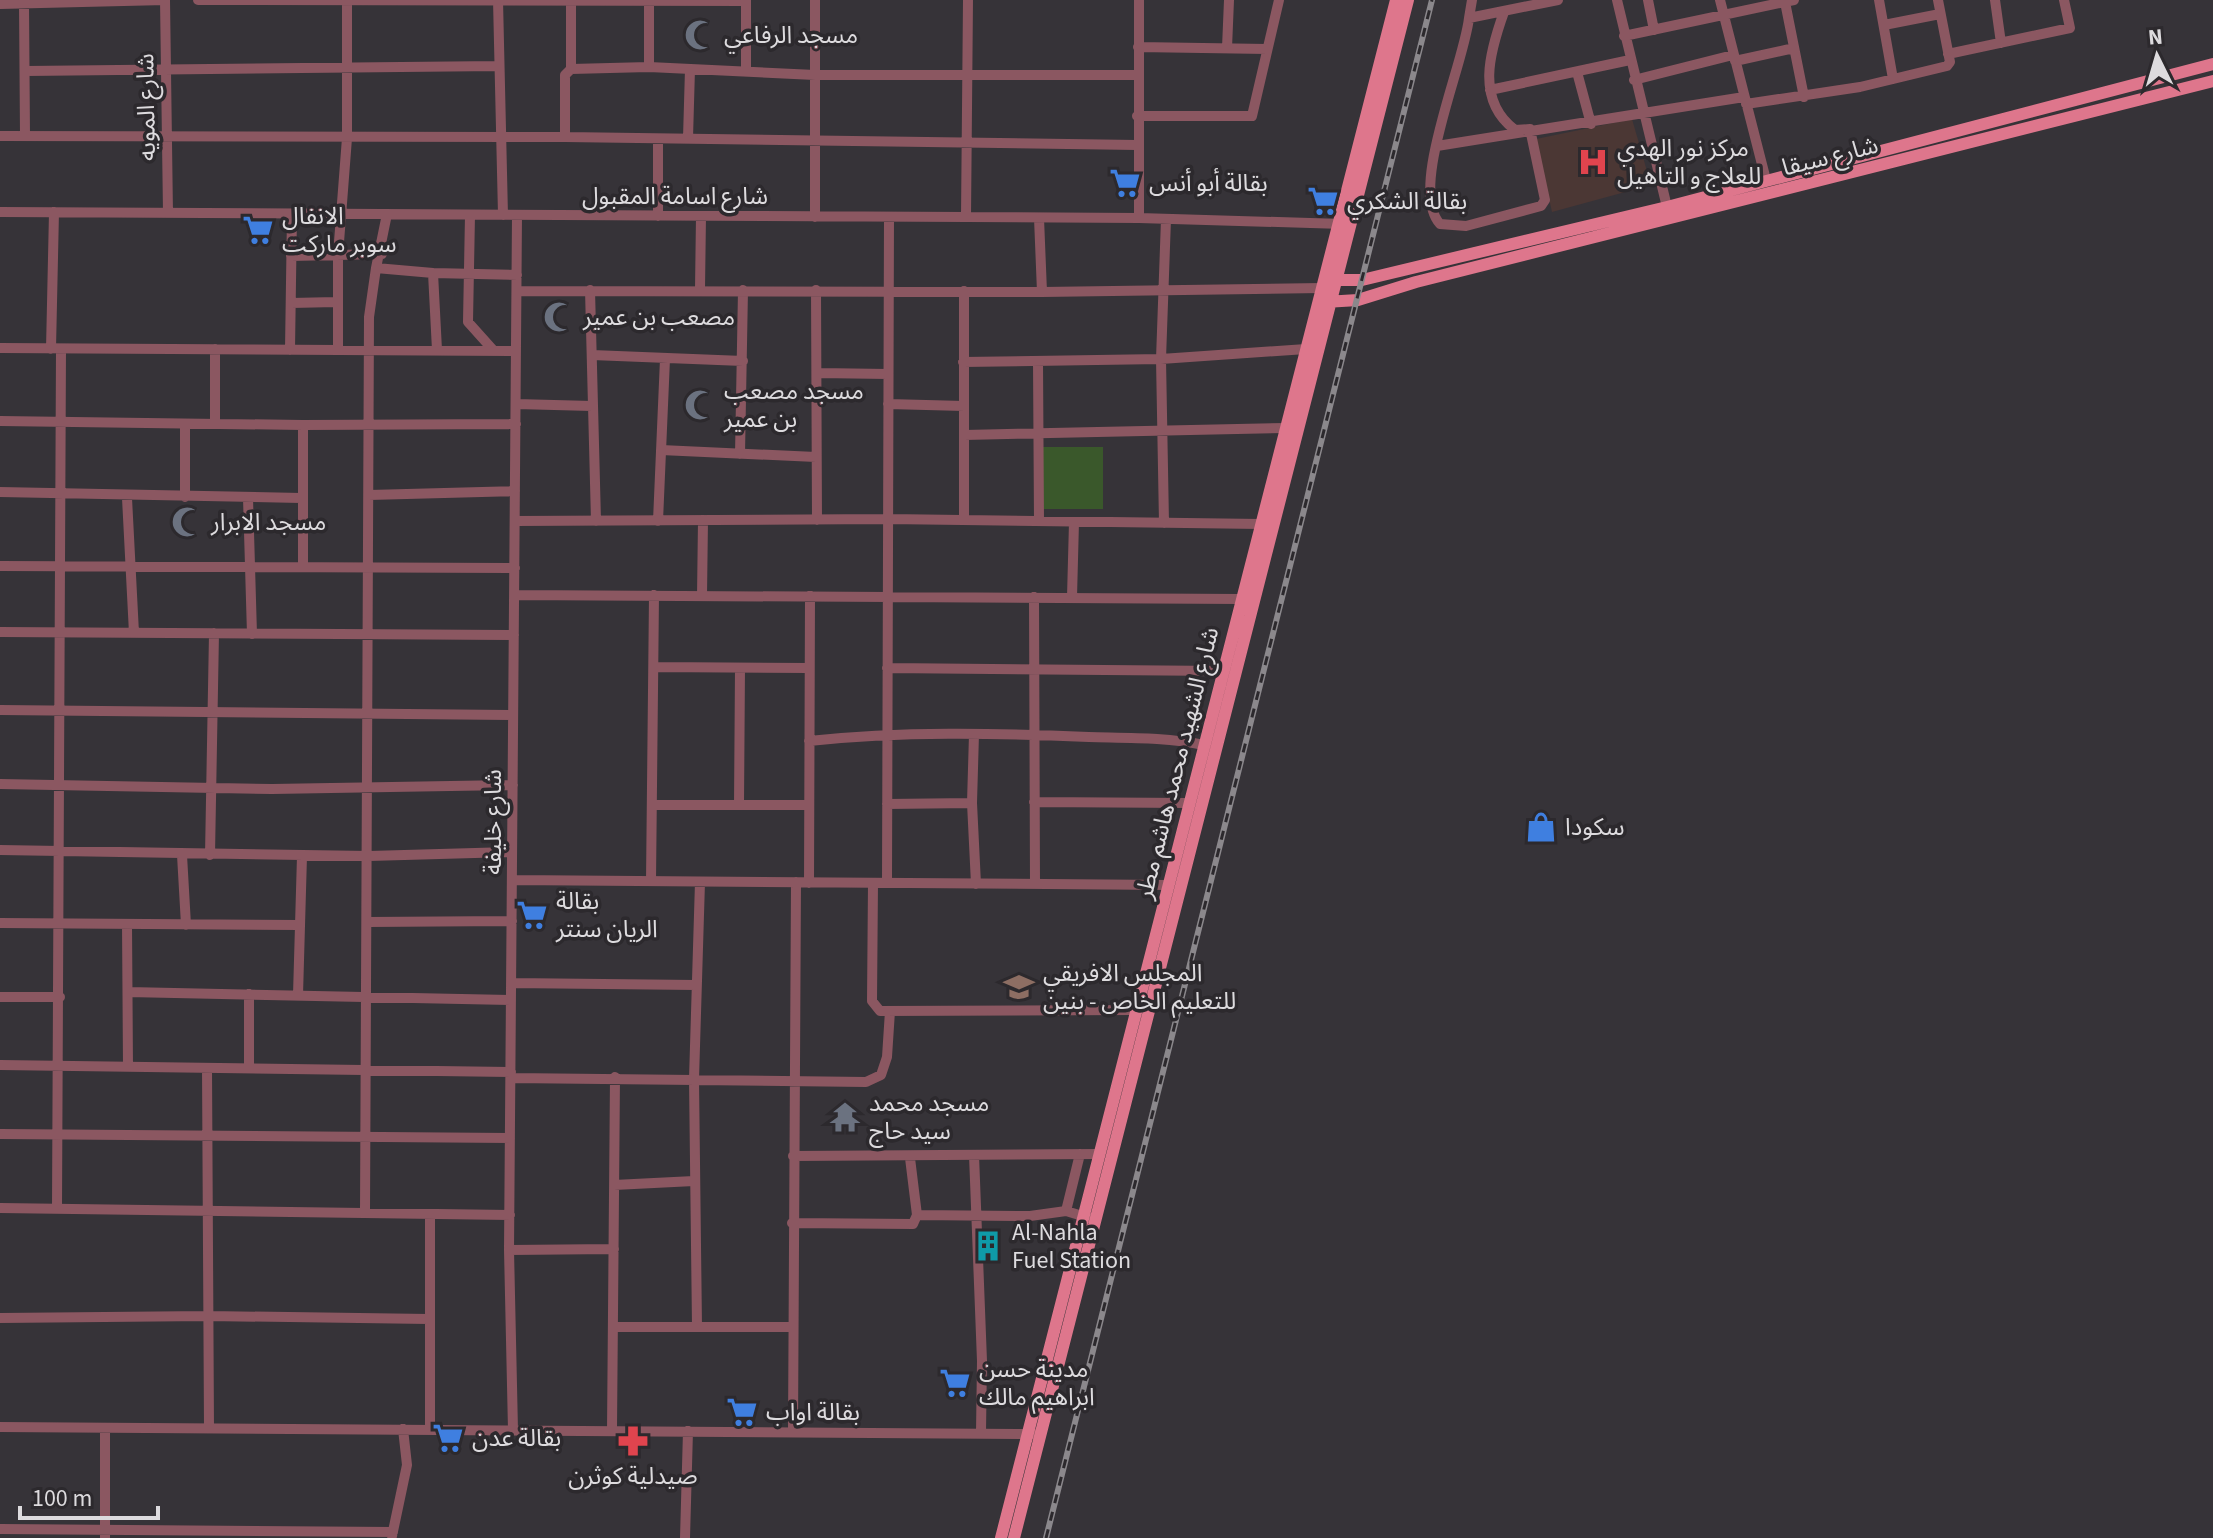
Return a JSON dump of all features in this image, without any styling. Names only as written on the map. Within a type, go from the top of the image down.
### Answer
[{"type":"main road","name":"شارع الشهيد محمد هاشم مطر","points":[[1344,224],[1396,0]]},
{"type":"main road","name":"شارع الشهيد محمد هاشم مطر","points":[[1001,1538],[1034,1434],[1327,282],[1408,0]]},
{"type":"main road","name":"شارع سيقا","points":[[1327,282],[1362,280],[1667,207],[2213,64]]},
{"type":"main road","name":"شارع سيقا","points":[[1324,302],[1358,300],[1416,282],[2213,81]]},
{"type":"main road","name":"شارع الشهيد محمد هاشم مطر","points":[[1089,1218],[1099,1154],[1241,599],[1306,349],[1324,302]]},
{"type":"main road","name":"شارع الشهيد محمد هاشم مطر","points":[[1014,1538],[1034,1434]]},
{"type":"street","points":[[0,4],[165,0]]},
{"type":"street","name":"شارع المويه","points":[[165,0],[168,213]]},
{"type":"street","points":[[198,0],[746,1],[746,72]]},
{"type":"street","points":[[338,350],[336,302],[347,138],[347,0]]},
{"type":"street","points":[[498,0],[503,215]]},
{"type":"street","points":[[571,0],[571,69]]},
{"type":"street","points":[[649,0],[649,67]]},
{"type":"street","points":[[815,0],[815,217]]},
{"type":"street","points":[[966,217],[968,0]]},
{"type":"street","points":[[1139,0],[1139,218]]},
{"type":"street","points":[[1227,48],[1229,0]]},
{"type":"street","points":[[1137,116],[1252,116],[1279,0]]},
{"type":"street","points":[[1472,0],[1466,45],[1429,182],[1431,210],[1440,224],[1466,226],[1544,205],[1530,129]]},
{"type":"street","points":[[1469,18],[1558,0]]},
{"type":"street","points":[[1617,0],[1667,207]]},
{"type":"street","points":[[1648,0],[1654,30]]},
{"type":"street","points":[[1720,0],[1766,180]]},
{"type":"street","points":[[1879,0],[1893,79]]},
{"type":"street","points":[[1504,12],[1488,64],[1490,90],[1506,123],[1515,130],[1591,124],[1745,101],[1804,97],[1941,69],[1950,62],[1938,0]]},
{"type":"street","points":[[1995,0],[2001,43]]},
{"type":"street","points":[[1948,54],[2070,28],[2064,0]]},
{"type":"street","points":[[1624,36],[1790,1],[1794,48],[1804,97]]},
{"type":"street","points":[[24,4],[25,136]]},
{"type":"street","points":[[1884,25],[1940,14]]},
{"type":"street","points":[[1138,47],[1267,49]]},
{"type":"street","points":[[1634,80],[1794,48]]},
{"type":"street","points":[[1490,90],[1630,60]]},
{"type":"street","points":[[26,71],[499,66]]},
{"type":"street","points":[[565,137],[565,75],[571,69],[649,67],[815,75],[1138,75]]},
{"type":"street","points":[[688,138],[690,69]]},
{"type":"street","points":[[1577,72],[1591,124]]},
{"type":"street","points":[[1437,146],[1530,129]]},
{"type":"street","points":[[0,136],[565,137],[1137,145]]},
{"type":"street","points":[[658,139],[658,216]]},
{"type":"street","name":"شارع اسامة المقبول","points":[[0,212],[1139,218],[1344,224]]},
{"type":"street","points":[[54,212],[56,349],[61,420],[63,633],[57,1209]]},
{"type":"street","points":[[290,350],[292,214]]},
{"type":"street","points":[[365,1213],[370,297],[382,254],[387,214]]},
{"type":"street","points":[[470,215],[468,322],[494,351]]},
{"type":"street","name":"شارع خليفة","points":[[513,1430],[509,1250],[517,215]]},
{"type":"street","points":[[700,289],[701,216]]},
{"type":"street","points":[[887,883],[889,217]]},
{"type":"street","points":[[1039,218],[1042,292]]},
{"type":"street","points":[[1164,523],[1161,359],[1166,219]]},
{"type":"street","points":[[291,256],[382,254]]},
{"type":"street","points":[[376,268],[517,275]]},
{"type":"street","points":[[433,273],[437,350]]},
{"type":"street","points":[[517,291],[1042,292],[1327,282]]},
{"type":"street","points":[[590,290],[596,521]]},
{"type":"street","points":[[740,454],[743,290]]},
{"type":"street","points":[[816,290],[817,520]]},
{"type":"street","points":[[964,291],[964,520]]},
{"type":"street","points":[[291,303],[336,302]]},
{"type":"street","points":[[0,348],[516,351]]},
{"type":"street","points":[[215,349],[215,424]]},
{"type":"street","points":[[963,362],[1161,359],[1306,349]]},
{"type":"street","points":[[592,355],[743,361]]},
{"type":"street","points":[[658,521],[665,359]]},
{"type":"street","points":[[1038,362],[1039,521]]},
{"type":"street","points":[[818,373],[888,374]]},
{"type":"street","points":[[516,404],[592,406]]},
{"type":"street","points":[[888,404],[964,406]]},
{"type":"street","points":[[0,421],[516,424]]},
{"type":"street","points":[[185,424],[185,497]]},
{"type":"street","points":[[303,425],[303,566]]},
{"type":"street","points":[[964,435],[1285,428]]},
{"type":"street","points":[[661,450],[816,457]]},
{"type":"street","points":[[369,495],[515,491]]},
{"type":"street","points":[[0,492],[127,498],[301,498]]},
{"type":"street","points":[[127,498],[134,633]]},
{"type":"street","points":[[248,498],[252,634]]},
{"type":"street","points":[[515,521],[888,519],[1261,524]]},
{"type":"street","points":[[702,596],[703,520]]},
{"type":"street","points":[[1072,597],[1074,522]]},
{"type":"street","points":[[0,566],[368,565],[515,568]]},
{"type":"street","points":[[514,595],[1241,599]]},
{"type":"street","points":[[651,881],[654,595]]},
{"type":"street","points":[[809,883],[810,596]]},
{"type":"street","points":[[1034,597],[1035,884]]},
{"type":"street","points":[[0,632],[514,635]]},
{"type":"street","points":[[210,855],[214,633]]},
{"type":"street","points":[[654,667],[809,668]]},
{"type":"street","points":[[739,805],[740,668]]},
{"type":"street","points":[[887,668],[1223,671]]},
{"type":"street","points":[[0,710],[513,715]]},
{"type":"street","points":[[809,741],[887,733],[1035,734],[1171,740],[1204,745]]},
{"type":"street","points":[[974,734],[972,803],[976,884]]},
{"type":"street","points":[[0,784],[367,788],[513,785]]},
{"type":"street","points":[[1034,802],[1189,803]]},
{"type":"street","points":[[887,804],[972,803]]},
{"type":"street","points":[[652,805],[809,805]]},
{"type":"street","points":[[0,850],[302,856],[512,852]]},
{"type":"street","points":[[182,855],[186,925]]},
{"type":"street","points":[[298,995],[302,856]]},
{"type":"street","points":[[512,880],[1168,885]]},
{"type":"street","points":[[697,1327],[694,1079],[700,882]]},
{"type":"street","points":[[793,1431],[796,882]]},
{"type":"street","points":[[873,883],[872,1001],[880,1011],[1136,1010]]},
{"type":"street","points":[[368,922],[512,921]]},
{"type":"street","points":[[0,923],[299,925]]},
{"type":"street","points":[[127,924],[128,1067]]},
{"type":"street","points":[[511,983],[696,985]]},
{"type":"street","points":[[128,992],[511,1000]]},
{"type":"street","points":[[249,994],[249,1068]]},
{"type":"street","points":[[0,997],[60,997]]},
{"type":"street","points":[[0,1065],[366,1070],[858,1083],[881,1075],[887,1057],[890,1011]]},
{"type":"street","points":[[207,1068],[209,1428]]},
{"type":"street","points":[[612,1430],[615,1077]]},
{"type":"street","points":[[0,1134],[510,1138]]},
{"type":"street","points":[[1066,1211],[1080,1154]]},
{"type":"street","points":[[793,1156],[910,1158],[1099,1154]]},
{"type":"street","points":[[974,1155],[983,1367],[981,1432]]},
{"type":"street","points":[[792,1223],[909,1226],[916,1221],[917,1215],[910,1158]]},
{"type":"street","points":[[614,1185],[694,1181]]},
{"type":"street","points":[[0,1208],[510,1215]]},
{"type":"street","points":[[917,1215],[976,1213],[1030,1216],[1066,1211],[1089,1218]]},
{"type":"street","points":[[430,1214],[430,1429]]},
{"type":"street","points":[[509,1250],[614,1249]]},
{"type":"street","points":[[0,1318],[208,1316],[429,1319]]},
{"type":"street","points":[[613,1327],[793,1327]]},
{"type":"street","points":[[0,1427],[1034,1434]]},
{"type":"street","points":[[105,1428],[105,1534]]},
{"type":"street","points":[[0,1529],[105,1534],[392,1535],[407,1465],[403,1429]]},
{"type":"street","points":[[685,1538],[688,1431]]},
{"type":"shaded area","name":"مركز نور الهدي للعلاج و التاهيل","points":[[1632,119],[1651,185],[1552,212],[1536,139]]},
{"type":"green space","points":[[1043,447],[1103,447],[1103,509],[1043,509]]},
{"type":"railway","points":[[1046,1538],[1432,0]]},
{"type":"place","name":"مسجد الرفاعي","points":[[700,35]]},
{"type":"place","name":"مركز نور الهدي للعلاج و التاهيل","points":[[1593,162]]},
{"type":"place","name":"بقالة أبو أنس","points":[[1125,183]]},
{"type":"place","name":"بقالة الشكري","points":[[1323,201]]},
{"type":"place","name":"الانفال سوبر ماركت","points":[[258,230]]},
{"type":"place","name":"مصعب بن عمير","points":[[559,317]]},
{"type":"place","name":"مسجد مصعب بن عمير","points":[[700,405]]},
{"type":"place","name":"مسجد الابرار","points":[[187,522]]},
{"type":"place","name":"سكودا","points":[[1541,827]]},
{"type":"place","name":"بقالة الريان سنتر","points":[[532,915]]},
{"type":"place","name":"المجلس الافريقي للتعليم الخاص - بنين","points":[[1019,987]]},
{"type":"place","name":"مسجد محمد سيد حاج","points":[[845,1117]]},
{"type":"place","name":"Al-Nahla Fuel Station","points":[[988,1246]]},
{"type":"place","name":"مدينة حسن ابراهيم مالك","points":[[955,1383]]},
{"type":"place","name":"بقالة اواب","points":[[742,1412]]},
{"type":"place","name":"بقالة عدن","points":[[448,1438]]},
{"type":"place","name":"صيدلية كوثرن","points":[[633,1441]]}]
